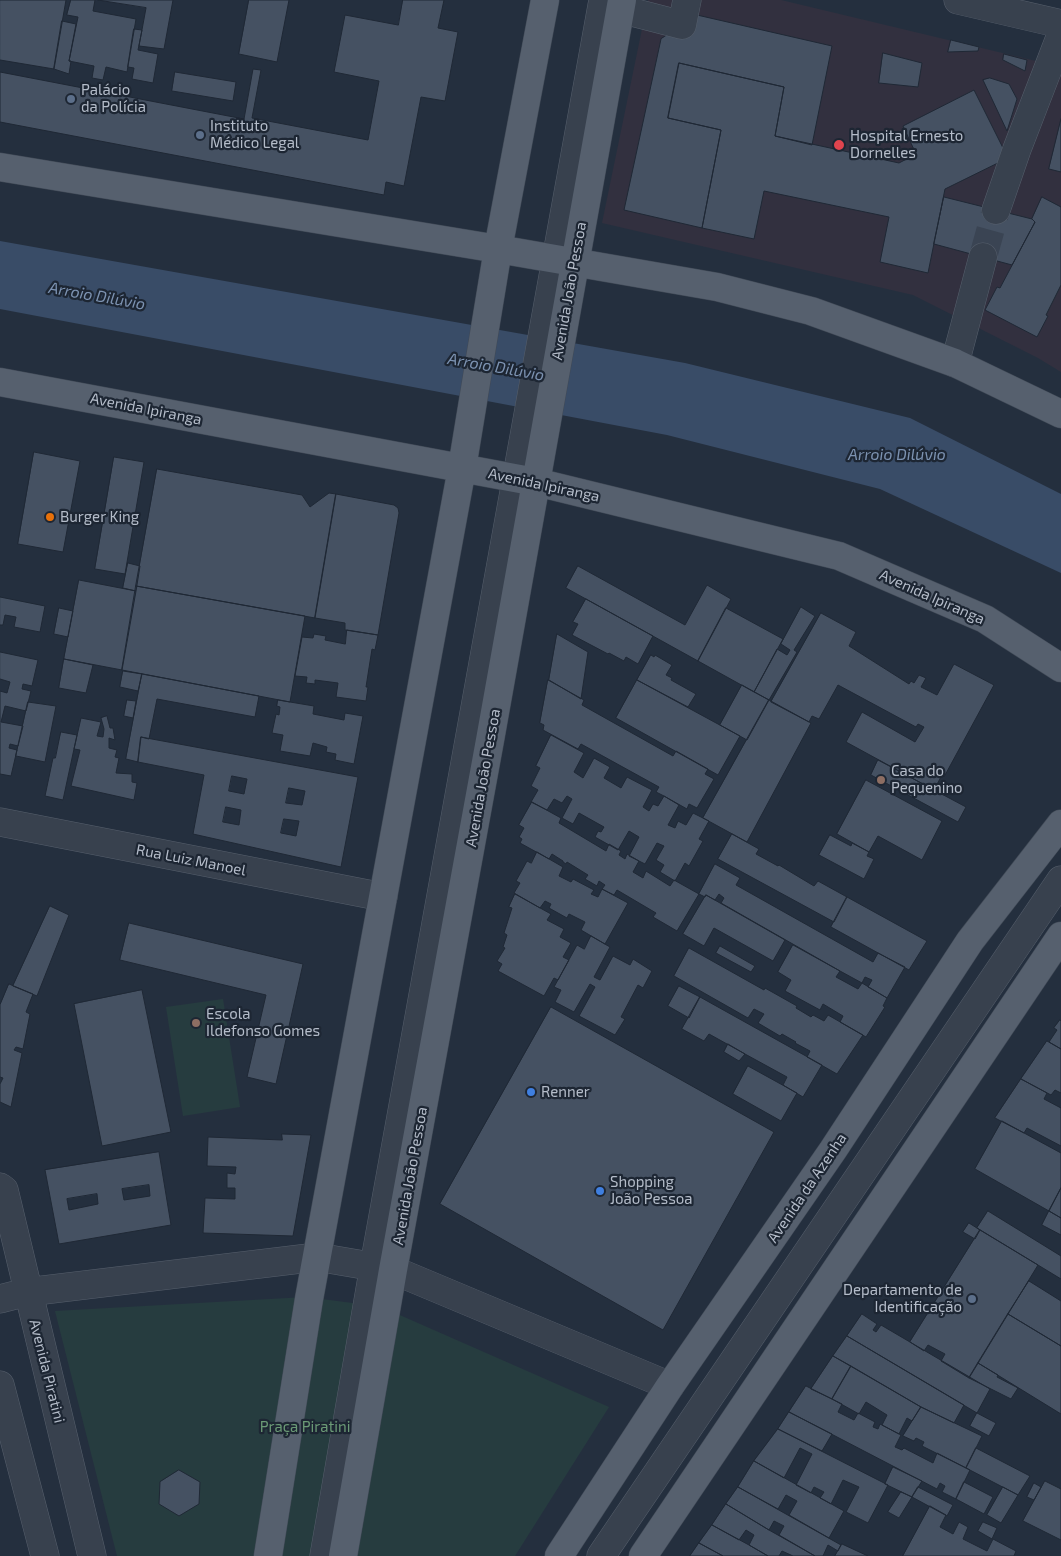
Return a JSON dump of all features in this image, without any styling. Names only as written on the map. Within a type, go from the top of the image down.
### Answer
[{"type":"main road","points":[[268,1556],[317,1257],[462,468],[498,249],[545,0]]},
{"type":"main road","name":"Avenida João Pessoa","points":[[343,1556],[383,1268],[527,480],[565,260],[615,3]]},
{"type":"main road","points":[[0,167],[565,260],[717,287],[811,311],[955,363],[1061,414]]},
{"type":"main road","name":"Avenida Ipiranga","points":[[0,382],[527,480],[839,556],[985,619],[1061,668]]},
{"type":"main road","name":"Avenida da Azenha","points":[[559,1556],[670,1386],[833,1150],[970,941],[1061,824]]},
{"type":"main road","points":[[643,1556],[1061,936]]},
{"type":"street","points":[[615,3],[682,25],[687,0]]},
{"type":"street","points":[[958,0],[1061,24]]},
{"type":"street","points":[[996,210],[1017,149],[1061,35]]},
{"type":"street","points":[[955,363],[983,257]]},
{"type":"street","name":"Rua Luiz Manoel","points":[[0,822],[383,897]]},
{"type":"street","points":[[601,1556],[1061,880]]},
{"type":"street","name":"Avenida Piratini","points":[[0,1187],[4,1190],[92,1556]]},
{"type":"street","points":[[0,1299],[27,1292],[317,1257],[383,1268],[670,1386]]},
{"type":"street","points":[[324,1556],[383,1268]]},
{"type":"street","points":[[0,1385],[45,1556]]},
{"type":"shaded area","name":"Hospital Ernesto Dornelles","points":[[648,0],[781,0],[1061,67],[1061,372],[1038,358],[913,295],[602,223]]},
{"type":"green space","points":[[223,999],[240,1107],[183,1116],[166,1007]]},
{"type":"green space","name":"Praça Piratini","points":[[306,1297],[386,1309],[609,1407],[515,1556],[117,1556],[55,1311]]},
{"type":"water","name":"Arroio Dilúvio","points":[[0,241],[685,363],[910,418],[1061,494],[1061,573],[880,489],[667,435],[0,309]]},
{"type":"building","points":[[0,0],[66,0],[54,69],[0,60]]},
{"type":"building","points":[[71,0],[95,0],[93,11],[136,19],[127,72],[106,67],[103,80],[92,78],[94,66],[69,61],[78,17],[67,15]]},
{"type":"building","points":[[98,0],[173,0],[164,49],[139,46],[146,8]]},
{"type":"building","points":[[249,0],[289,0],[277,62],[239,54]]},
{"type":"building","name":"Palácio da Polícia","points":[[403,0],[444,0],[438,28],[458,32],[445,101],[421,97],[404,186],[386,182],[384,195],[0,122],[0,72],[244,119],[253,69],[261,70],[252,118],[368,140],[379,81],[334,72],[345,15],[398,25]]},
{"type":"building","points":[[697,15],[832,46],[812,145],[775,136],[784,87],[679,63],[668,118],[721,130],[702,228],[624,210],[661,39]]},
{"type":"building","points":[[62,21],[76,24],[69,61],[71,61],[69,74],[54,69]]},
{"type":"building","points":[[134,29],[142,30],[138,50],[158,54],[153,83],[132,79],[134,68],[128,67]]},
{"type":"building","points":[[951,40],[979,47],[978,51],[948,52]]},
{"type":"building","points":[[883,53],[922,63],[918,87],[879,83]]},
{"type":"building","points":[[1004,54],[1027,60],[1025,71],[1003,60]]},
{"type":"building","points":[[679,63],[784,87],[775,136],[899,163],[916,154],[903,126],[974,90],[1008,158],[945,189],[928,273],[880,262],[889,217],[764,191],[754,239],[702,228],[721,130],[668,118]]},
{"type":"building","points":[[175,72],[236,82],[233,101],[172,91]]},
{"type":"building","points":[[990,78],[1009,84],[1017,99],[1007,131],[983,80]]},
{"type":"building","points":[[1061,119],[1061,172],[1049,169]]},
{"type":"building","points":[[944,197],[1032,219],[1035,222],[1012,265],[934,244]]},
{"type":"building","points":[[1042,197],[1061,207],[1061,285],[1037,337],[985,310],[997,287],[1000,288],[1035,222],[1032,219]]},
{"type":"building","points":[[34,452],[80,461],[63,552],[18,544]]},
{"type":"building","points":[[114,457],[144,462],[125,574],[95,569]]},
{"type":"building","points":[[157,469],[302,495],[310,507],[329,493],[336,494],[315,618],[136,586]]},
{"type":"building","points":[[336,494],[394,505],[398,508],[399,513],[378,635],[345,630],[345,623],[315,618]]},
{"type":"building","points":[[128,563],[140,566],[136,591],[123,588]]},
{"type":"building","points":[[578,566],[685,625],[707,585],[731,599],[698,661],[566,588]]},
{"type":"building","points":[[79,580],[136,591],[122,670],[64,659]]},
{"type":"building","points":[[136,586],[305,616],[290,702],[122,670]]},
{"type":"building","points":[[0,597],[45,606],[40,632],[14,627],[16,617],[5,615],[3,625],[0,625]]},
{"type":"building","points":[[586,599],[653,636],[638,664],[626,657],[624,661],[608,654],[572,635],[578,624],[573,622]]},
{"type":"building","points":[[801,607],[815,616],[794,650],[797,652],[769,700],[754,692],[777,649],[787,655],[790,650],[781,644]]},
{"type":"building","points":[[59,608],[73,611],[68,637],[54,634]]},
{"type":"building","points":[[726,608],[783,639],[754,692],[698,661]]},
{"type":"building","points":[[821,613],[856,632],[849,646],[909,684],[911,681],[914,683],[919,675],[926,678],[921,687],[937,695],[954,664],[994,685],[944,777],[942,775],[934,790],[846,742],[862,712],[915,742],[924,727],[918,724],[916,727],[838,685],[819,719],[812,716],[809,722],[771,702]]},
{"type":"building","points":[[347,630],[378,635],[375,650],[372,649],[366,687],[368,687],[366,701],[336,697],[338,683],[315,680],[315,684],[306,683],[307,677],[295,676],[302,637],[313,638],[314,634],[326,636],[325,640],[345,644]]},
{"type":"building","points":[[557,634],[588,652],[581,699],[549,680]]},
{"type":"building","points":[[0,652],[38,660],[32,686],[23,684],[22,689],[31,691],[26,711],[5,706],[1,722],[23,726],[18,746],[10,744],[9,748],[17,750],[11,776],[0,774],[0,691],[7,693],[10,682],[0,679]]},
{"type":"building","points":[[651,655],[654,657],[655,655],[672,665],[666,675],[672,678],[671,680],[696,694],[688,707],[637,680]]},
{"type":"building","points":[[64,659],[93,665],[86,693],[59,688]]},
{"type":"building","points":[[123,671],[142,674],[138,691],[120,687]]},
{"type":"building","points":[[142,674],[259,696],[255,717],[157,699],[149,739],[141,737],[138,762],[126,759]]},
{"type":"building","points":[[548,680],[584,700],[582,705],[673,756],[676,751],[708,769],[705,774],[714,779],[697,808],[689,804],[687,809],[656,792],[659,787],[581,744],[578,749],[543,730],[544,725],[540,723]]},
{"type":"building","points":[[637,680],[740,736],[718,775],[616,718]]},
{"type":"building","points":[[742,685],[769,700],[747,740],[720,725]]},
{"type":"building","points":[[127,700],[136,701],[133,718],[124,716]]},
{"type":"building","points":[[278,700],[314,706],[313,714],[344,720],[345,713],[363,716],[354,764],[335,760],[336,754],[326,752],[327,747],[313,743],[310,756],[280,751],[283,735],[272,733],[276,714],[279,715],[280,707],[277,706]]},
{"type":"building","points":[[769,700],[811,723],[747,842],[703,818]]},
{"type":"building","points":[[28,702],[56,706],[45,762],[16,756]]},
{"type":"building","points":[[107,716],[110,728],[113,728],[115,740],[109,738],[109,748],[117,750],[115,757],[119,758],[116,773],[132,774],[132,782],[137,783],[134,800],[71,786],[80,750],[74,749],[81,718],[101,722],[97,736],[103,737],[104,729],[101,718]]},
{"type":"building","points":[[61,732],[77,735],[63,800],[45,796]]},
{"type":"building","points":[[551,735],[584,753],[574,772],[583,778],[594,758],[610,767],[604,778],[621,788],[627,777],[652,790],[643,807],[649,811],[653,804],[658,806],[664,796],[679,805],[668,825],[675,828],[678,821],[686,825],[693,813],[709,821],[699,839],[703,841],[689,866],[685,863],[675,881],[660,872],[664,865],[656,860],[664,846],[657,843],[645,864],[629,856],[639,837],[629,831],[618,850],[595,837],[598,831],[601,832],[604,827],[579,813],[573,824],[562,818],[572,799],[567,796],[562,803],[554,799],[547,810],[531,802],[538,790],[531,786],[540,768],[536,766]]},
{"type":"building","points":[[141,737],[358,777],[341,867],[193,834],[204,775],[138,762]],"holes":[[[232,776],[247,779],[244,794],[229,791]],[[289,788],[305,791],[302,805],[286,803]],[[226,807],[241,810],[239,825],[223,822]],[[284,819],[299,821],[296,836],[281,833]]]},
{"type":"building","points":[[878,760],[966,807],[958,822],[871,775]]},
{"type":"building","points":[[866,780],[942,821],[922,860],[878,836],[869,852],[837,834]]},
{"type":"building","points":[[532,802],[561,818],[559,823],[606,851],[609,844],[621,851],[619,855],[625,859],[627,854],[639,861],[633,872],[643,878],[646,871],[670,886],[674,880],[699,894],[677,931],[653,917],[656,913],[617,890],[614,895],[602,889],[605,885],[599,881],[597,886],[585,879],[588,875],[567,862],[566,864],[552,854],[549,859],[520,843],[522,839],[519,837],[524,828],[519,825]]},
{"type":"building","points":[[732,834],[759,849],[756,854],[814,886],[818,881],[847,897],[834,922],[718,859]]},
{"type":"building","points":[[830,835],[851,846],[852,843],[869,852],[867,856],[874,859],[864,879],[819,855]]},
{"type":"building","points":[[537,852],[563,867],[559,876],[571,882],[573,879],[594,890],[591,894],[598,897],[602,889],[628,903],[605,944],[581,930],[585,922],[569,914],[567,918],[549,908],[551,904],[545,901],[540,908],[514,893],[520,883],[516,881],[527,861],[531,863]]},
{"type":"building","points":[[715,864],[740,878],[736,885],[873,962],[878,953],[905,967],[887,998],[868,987],[872,980],[865,977],[862,983],[840,971],[721,903],[724,898],[719,894],[715,900],[706,895],[705,897],[699,894]]},
{"type":"building","points":[[515,894],[551,914],[547,920],[564,929],[560,937],[571,943],[563,957],[569,960],[558,980],[554,978],[544,996],[498,971],[502,964],[497,961],[505,948],[503,947],[507,935],[504,933],[512,908],[509,907]]},
{"type":"building","points":[[706,895],[785,940],[773,961],[714,928],[704,946],[683,934]]},
{"type":"building","points":[[847,897],[927,941],[909,970],[831,927]]},
{"type":"building","points":[[50,906],[69,915],[37,996],[13,986]]},
{"type":"building","points":[[129,923],[303,964],[276,1084],[247,1077],[266,995],[120,960]]},
{"type":"building","points":[[591,936],[610,947],[594,977],[600,980],[613,956],[630,965],[633,959],[652,971],[643,988],[638,985],[621,1017],[625,1019],[615,1035],[579,1016],[595,987],[590,984],[574,1012],[555,1002],[561,990],[554,987],[577,945],[584,949]]},
{"type":"building","points":[[793,945],[840,971],[836,977],[858,989],[862,983],[887,998],[883,1006],[885,1007],[866,1037],[840,1022],[843,1016],[823,1004],[820,1010],[785,991],[791,980],[778,972]]},
{"type":"building","points":[[720,946],[755,966],[751,972],[716,953]]},
{"type":"building","points":[[689,948],[764,990],[765,988],[797,1006],[796,1008],[811,1017],[813,1015],[824,1021],[828,1015],[863,1035],[837,1074],[807,1057],[810,1051],[782,1034],[780,1036],[758,1023],[764,1014],[754,1009],[748,1018],[674,976]]},
{"type":"building","points":[[9,984],[33,994],[26,1012],[30,1014],[23,1049],[16,1047],[14,1050],[22,1053],[11,1107],[0,1102],[0,1084],[3,1078],[0,1077],[0,1005]]},
{"type":"building","points":[[679,986],[700,997],[689,1018],[668,1006]]},
{"type":"building","points":[[142,990],[171,1132],[102,1146],[74,1004]]},
{"type":"building","points":[[700,997],[822,1065],[803,1097],[783,1085],[787,1077],[709,1034],[704,1041],[682,1029]]},
{"type":"building","name":"Shopping João Pessoa","points":[[551,1007],[774,1132],[663,1330],[440,1204]]},
{"type":"building","points":[[1060,1020],[1061,1049],[1049,1042],[1057,1030],[1054,1028]]},
{"type":"building","points":[[1047,1041],[1061,1049],[1061,1093],[1055,1090],[1051,1095],[1021,1079]]},
{"type":"building","points":[[728,1044],[745,1054],[739,1061],[724,1052]]},
{"type":"building","points":[[748,1066],[797,1093],[781,1121],[733,1094]]},
{"type":"building","points":[[1021,1079],[1047,1093],[1044,1099],[1061,1108],[1061,1146],[1027,1128],[1024,1133],[995,1118]]},
{"type":"building","points":[[1002,1121],[1061,1153],[1061,1188],[1049,1211],[975,1169]]},
{"type":"building","points":[[282,1134],[311,1135],[293,1236],[203,1233],[205,1198],[235,1199],[235,1188],[227,1188],[227,1173],[235,1174],[236,1167],[207,1166],[208,1137],[282,1140]]},
{"type":"building","points":[[159,1152],[171,1225],[59,1244],[45,1170]],"holes":[[[149,1185],[150,1196],[124,1200],[122,1189]],[[97,1194],[98,1204],[69,1210],[67,1199]]]},
{"type":"building","points":[[1061,1188],[1061,1218],[1049,1211]]},
{"type":"building","points":[[988,1211],[1061,1256],[1061,1279],[977,1228]]},
{"type":"building","points":[[1049,1211],[1061,1218],[1061,1235],[1042,1225]]},
{"type":"building","points":[[969,1223],[980,1230],[975,1239],[963,1232]]},
{"type":"building","points":[[980,1230],[1038,1265],[969,1378],[941,1361],[945,1354],[928,1345],[924,1351],[910,1342]]},
{"type":"building","points":[[1029,1281],[1061,1301],[1061,1346],[1008,1314]]},
{"type":"building","points":[[862,1314],[877,1324],[873,1330],[876,1332],[881,1325],[990,1389],[977,1413],[847,1336]]},
{"type":"building","points":[[1008,1314],[1061,1346],[1061,1414],[978,1363]]},
{"type":"building","points":[[847,1336],[964,1405],[954,1423],[921,1407],[833,1356]]},
{"type":"building","points":[[833,1356],[851,1366],[832,1399],[811,1389]]},
{"type":"building","points":[[978,1363],[998,1375],[997,1377],[1018,1388],[1011,1399],[969,1378]]},
{"type":"building","points":[[851,1366],[921,1407],[912,1421],[907,1418],[899,1434],[882,1425],[887,1415],[866,1402],[859,1414],[832,1399]]},
{"type":"building","points":[[806,1386],[842,1404],[838,1412],[854,1420],[858,1413],[875,1422],[873,1427],[878,1429],[880,1424],[901,1435],[895,1447],[902,1450],[904,1448],[933,1463],[937,1453],[970,1470],[956,1499],[942,1492],[945,1486],[940,1483],[937,1489],[789,1412]]},
{"type":"building","points":[[921,1407],[982,1436],[966,1468],[922,1446],[924,1442],[916,1438],[914,1441],[903,1436]]},
{"type":"building","points":[[789,1412],[832,1434],[822,1451],[778,1429]]},
{"type":"building","points":[[977,1413],[996,1423],[989,1436],[970,1426]]},
{"type":"building","points":[[778,1429],[888,1485],[868,1523],[846,1512],[859,1487],[843,1480],[831,1504],[820,1498],[824,1492],[814,1487],[811,1493],[796,1485],[812,1454],[800,1448],[784,1478],[754,1461]]},
{"type":"building","points":[[976,1448],[1030,1476],[1018,1495],[966,1468]]},
{"type":"building","points":[[754,1461],[844,1511],[829,1538],[789,1515],[797,1501],[786,1495],[778,1509],[738,1487]]},
{"type":"building","points":[[893,1467],[922,1481],[912,1497],[885,1484]]},
{"type":"building","points":[[179,1470],[200,1482],[199,1504],[179,1516],[159,1504],[160,1482]]},
{"type":"building","points":[[1045,1481],[1061,1489],[1061,1540],[1023,1521]]},
{"type":"building","points":[[964,1482],[993,1497],[984,1514],[956,1499]]},
{"type":"building","points":[[1034,1483],[1041,1487],[1034,1500],[1027,1497]]},
{"type":"building","points":[[738,1487],[841,1545],[838,1551],[828,1545],[823,1556],[815,1556],[779,1535],[784,1526],[774,1521],[769,1530],[726,1504]]},
{"type":"building","points":[[918,1487],[953,1505],[947,1516],[912,1497]]},
{"type":"building","points":[[1003,1487],[1018,1495],[1001,1523],[987,1515]]},
{"type":"building","points":[[901,1492],[912,1497],[899,1518],[888,1512]]},
{"type":"building","points":[[726,1504],[815,1556],[793,1556],[782,1551],[779,1556],[768,1556],[749,1545],[754,1535],[746,1530],[739,1540],[712,1525]]},
{"type":"building","points":[[930,1506],[946,1515],[940,1527],[953,1534],[959,1522],[968,1527],[963,1539],[987,1551],[993,1539],[1016,1551],[1014,1556],[903,1556]]},
{"type":"building","points":[[983,1522],[997,1528],[992,1539],[978,1531]]},
{"type":"building","points":[[712,1525],[768,1556],[723,1556],[699,1543]]},
{"type":"building","points":[[699,1543],[723,1556],[690,1556]]},
{"type":"building","points":[[842,1544],[868,1556],[835,1556]]},
{"type":"tunnel","points":[[983,257],[996,210]]},
{"type":"place","name":"Palácio da Polícia","points":[[71,99]]},
{"type":"place","name":"Instituto Médico Legal","points":[[200,135]]},
{"type":"place","name":"Hospital Ernesto Dornelles","points":[[839,145]]},
{"type":"place","name":"Burger King","points":[[50,517]]},
{"type":"place","name":"Casa do Pequenino","points":[[881,780]]},
{"type":"place","name":"Escola Ildefonso Gomes","points":[[196,1023]]},
{"type":"place","name":"Renner","points":[[531,1092]]},
{"type":"place","name":"Shopping João Pessoa","points":[[600,1191]]},
{"type":"place","name":"Departamento de Identificação","points":[[972,1299]]}]
